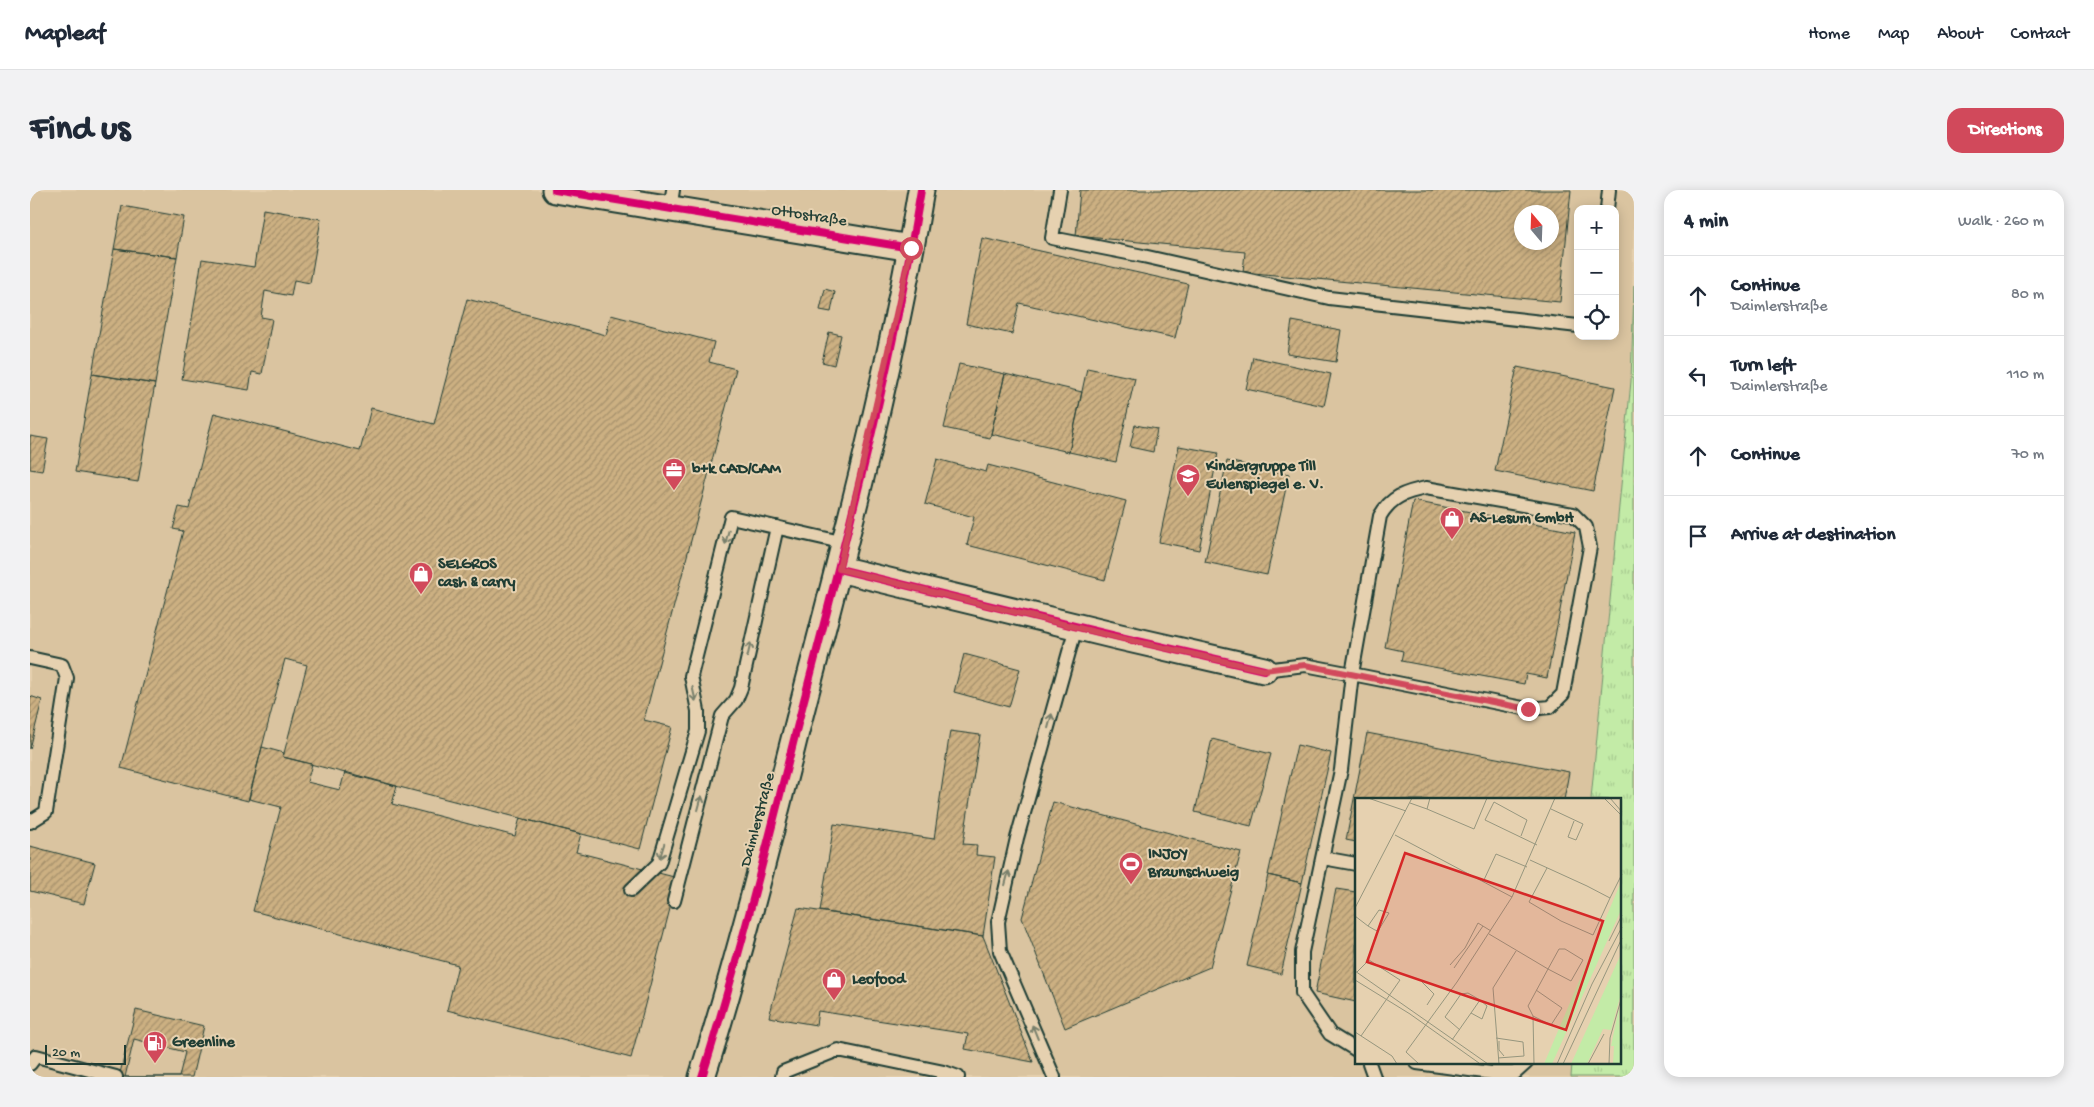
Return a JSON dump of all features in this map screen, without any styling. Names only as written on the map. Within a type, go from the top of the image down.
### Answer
[{"type":"street","name":"Ottostraße","points":[[555,190],[672,199],[911,248]]},
{"type":"street","name":"Daimlerstraße","points":[[702,1077],[726,1000],[839,569],[911,248],[921,190]]},
{"type":"street","points":[[839,569],[1076,627],[1264,670]]},
{"type":"lane","points":[[1060,190],[1052,238],[1143,256],[1329,298],[1574,326]]},
{"type":"lane","points":[[1607,205],[1609,190]]},
{"type":"lane","points":[[1264,670],[1305,665],[1352,674],[1528,709],[1550,707],[1563,694],[1590,547],[1586,527],[1573,514],[1426,488],[1406,492],[1388,503],[1380,516],[1352,674],[1341,770],[1302,952],[1302,993],[1330,1034],[1355,1049]]},
{"type":"lane","points":[[631,890],[659,864],[698,731],[698,711],[691,676],[731,518],[844,543]]},
{"type":"lane","points":[[674,901],[722,716],[736,700],[741,688],[777,527]]},
{"type":"lane","points":[[1054,1077],[1000,951],[998,922],[1012,857],[1076,627]]},
{"type":"lane","points":[[30,658],[62,665],[67,678],[46,812],[30,822]]},
{"type":"lane","points":[[1323,858],[1355,864]]},
{"type":"lane","points":[[782,1077],[783,1072],[838,1050],[958,1077]]},
{"type":"lane","points":[[30,1064],[36,1056],[116,1077]]},
{"type":"lane","points":[[1369,1064],[1374,1077]]},
{"type":"lane","points":[[1424,1064],[1492,1073],[1515,1073],[1525,1064]]},
{"type":"shaded area","points":[[30,190],[1634,190],[1631,381],[1591,798],[1355,798],[1355,1064],[1572,1064],[1571,1077],[30,1077]]},
{"type":"green space","points":[[1634,285],[1634,1077],[1571,1077],[1572,1064],[1622,1064],[1622,798],[1591,798],[1631,381]]},
{"type":"building","points":[[1080,190],[1571,190],[1560,302],[1243,272],[1245,252],[1076,236]]},
{"type":"building","points":[[122,206],[184,217],[177,257],[114,249]]},
{"type":"building","points":[[263,209],[321,219],[310,283],[294,280],[291,296],[265,291],[261,317],[272,319],[262,374],[252,372],[249,390],[182,379],[202,259],[254,267]]},
{"type":"building","points":[[982,238],[1188,284],[1175,338],[1019,303],[1012,334],[966,324]]},
{"type":"building","points":[[114,249],[177,257],[155,384],[92,374]]},
{"type":"building","points":[[825,289],[835,292],[831,312],[820,310]]},
{"type":"building","name":"SELGROS cash & carry","points":[[467,299],[606,335],[611,315],[714,342],[709,362],[736,369],[644,720],[672,727],[640,849],[283,757],[307,665],[285,659],[248,801],[121,768],[183,531],[173,529],[179,507],[189,509],[214,413],[360,451],[371,408],[434,424]]},
{"type":"building","points":[[1292,321],[1341,330],[1336,362],[1287,354]]},
{"type":"building","points":[[829,332],[841,335],[834,365],[822,362]]},
{"type":"building","points":[[1253,357],[1331,374],[1324,406],[1246,389]]},
{"type":"building","points":[[959,364],[1005,374],[990,438],[944,428]]},
{"type":"building","points":[[1517,367],[1615,387],[1593,491],[1495,471]]},
{"type":"building","points":[[1087,368],[1135,378],[1116,462],[1069,452]]},
{"type":"building","points":[[92,374],[155,384],[138,482],[75,472]]},
{"type":"building","points":[[1005,374],[1082,392],[1069,452],[991,434]]},
{"type":"building","points":[[1135,425],[1157,429],[1153,452],[1130,447]]},
{"type":"building","points":[[30,436],[48,439],[42,471],[30,469]]},
{"type":"building","points":[[1179,446],[1218,453],[1199,550],[1159,542]]},
{"type":"building","points":[[937,459],[986,472],[988,465],[1126,501],[1105,580],[967,545],[974,517],[925,504]]},
{"type":"building","points":[[1227,461],[1289,474],[1267,575],[1205,562]]},
{"type":"building","points":[[1413,501],[1575,532],[1547,678],[1526,674],[1524,684],[1401,661],[1403,651],[1385,647]]},
{"type":"building","points":[[964,654],[1020,669],[1009,707],[954,692]]},
{"type":"building","points":[[30,696],[42,700],[30,749]]},
{"type":"building","points":[[950,731],[980,735],[963,844],[977,845],[976,855],[995,857],[983,936],[820,911],[834,824],[934,839]]},
{"type":"building","points":[[1367,733],[1569,772],[1564,798],[1355,798],[1355,842],[1346,840]]},
{"type":"building","points":[[1212,739],[1271,754],[1251,826],[1195,812]]},
{"type":"building","points":[[1297,745],[1331,753],[1302,883],[1268,875]]},
{"type":"building","points":[[262,747],[284,753],[283,757],[312,764],[307,782],[340,790],[345,772],[397,786],[392,804],[515,836],[520,818],[581,834],[576,852],[678,878],[631,1058],[447,1010],[458,965],[253,911],[281,807],[249,799]]},
{"type":"building","name":"INJOY Braunschweig","points":[[1053,802],[1241,852],[1210,967],[1065,1028],[1022,918]]},
{"type":"building","points":[[30,846],[95,863],[84,904],[30,891]]},
{"type":"building","points":[[1268,875],[1302,883],[1281,974],[1247,966]]},
{"type":"building","points":[[1336,889],[1355,892],[1355,1002],[1315,993]]},
{"type":"building","points":[[798,908],[983,936],[1033,1062],[965,1049],[968,1034],[818,1011],[816,1025],[769,1017]]},
{"type":"building","points":[[136,1010],[204,1026],[192,1077],[119,1077]]},
{"type":"building","name":"Greenline","points":[[134,1039],[185,1052],[179,1077],[125,1077]]},
{"type":"cycle path","points":[[555,190],[911,248]]},
{"type":"cycle path","points":[[702,1077],[756,889],[853,510],[897,319],[921,190]]},
{"type":"cycle path","points":[[839,569],[1264,670]]},
{"type":"place","name":"b+k CAD/CAM","points":[[674,491]]},
{"type":"place","name":"Kindergruppe Till Eulenspiegel e. V.","points":[[1188,497]]},
{"type":"place","name":"AS-Lesum GmbH","points":[[1452,540]]},
{"type":"place","name":"SELGROS cash & carry","points":[[421,595]]},
{"type":"place","name":"INJOY Braunschweig","points":[[1131,885]]},
{"type":"place","name":"Leofood","points":[[834,1001]]},
{"type":"place","name":"Greenline","points":[[155,1064]]},
{"type":"route","points":[[911,248],[839,569],[1120,638],[1264,670],[1305,665],[1528,709]]}]
